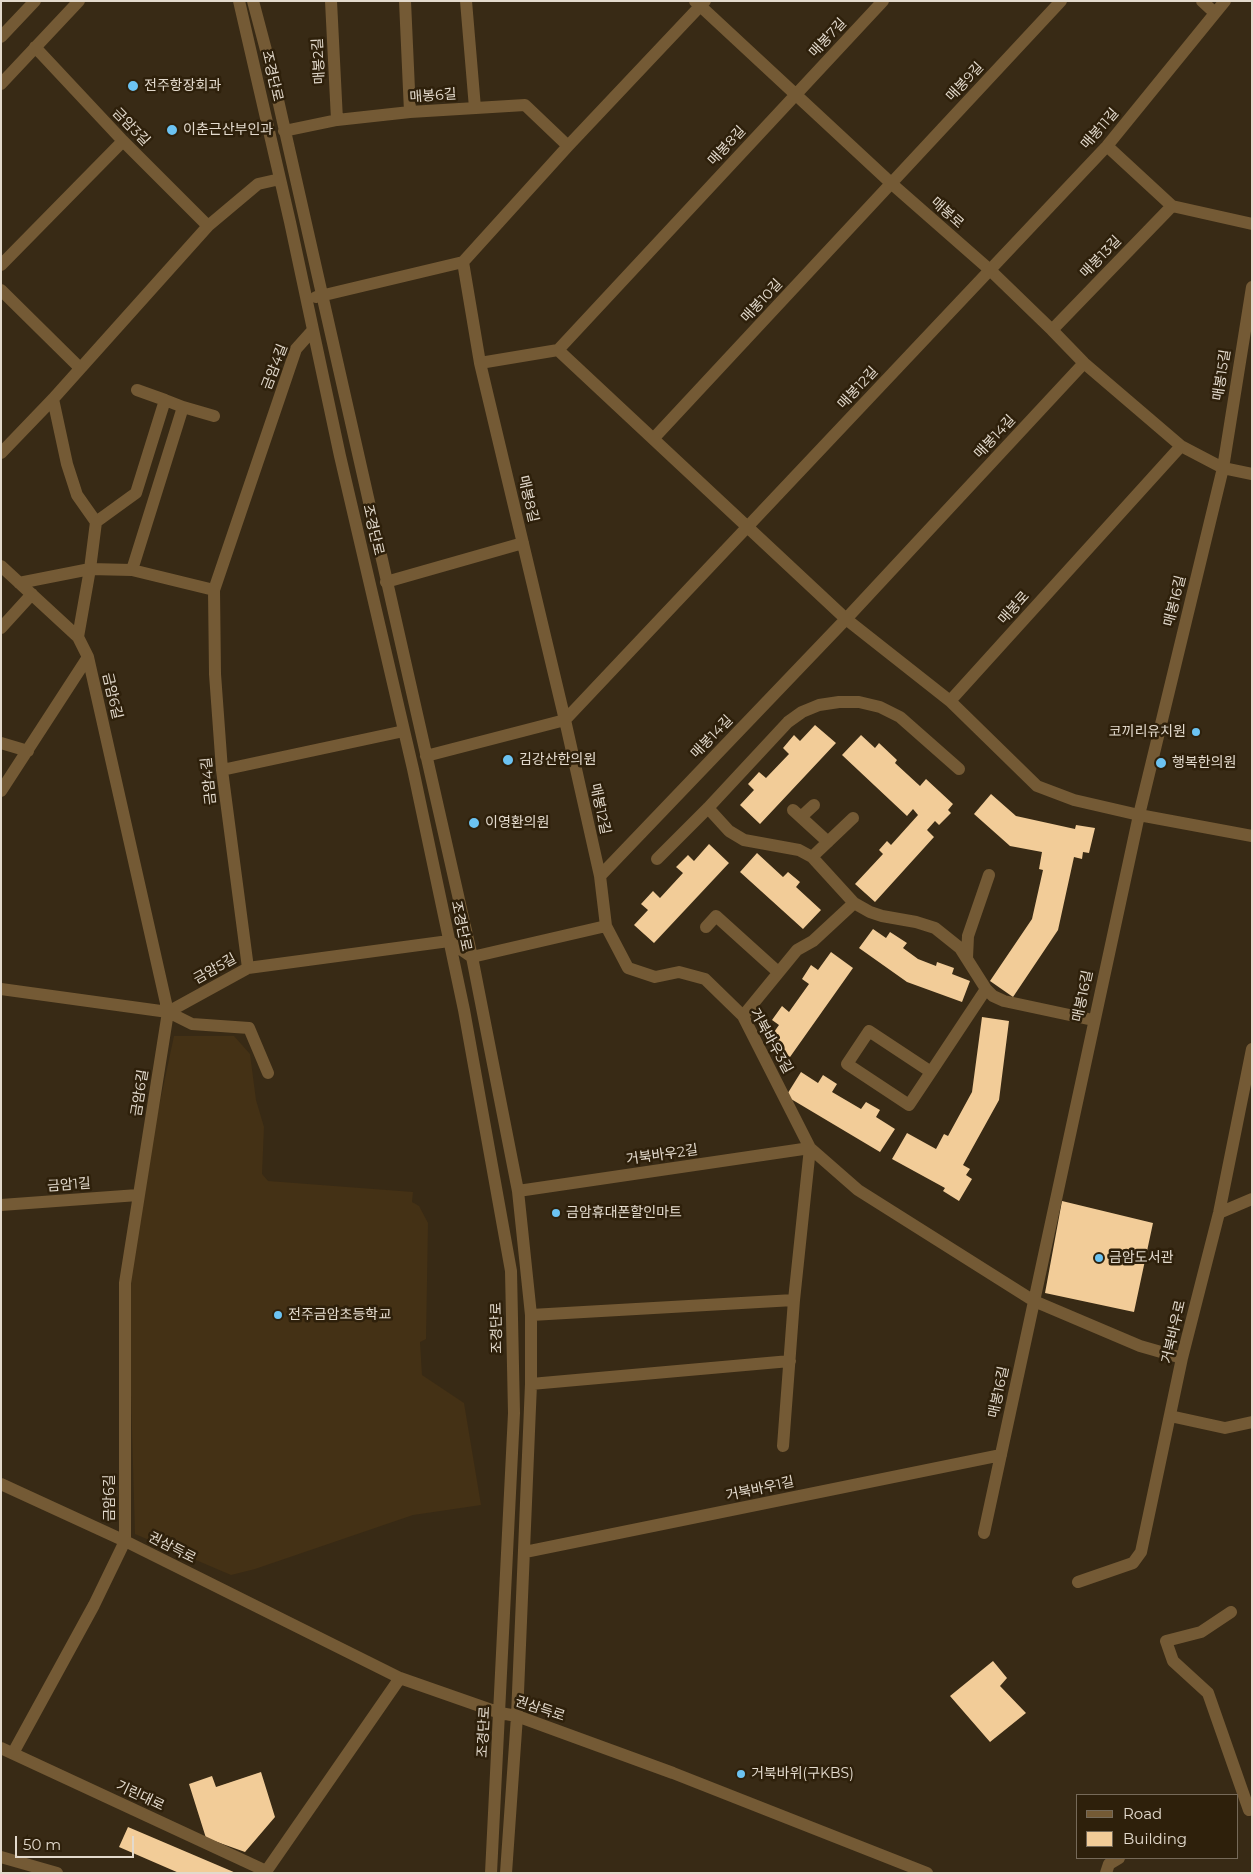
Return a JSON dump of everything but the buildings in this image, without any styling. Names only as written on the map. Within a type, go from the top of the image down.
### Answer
[{"type":"street","points":[[1,37],[35,1]]},
{"type":"street","points":[[1,84],[79,1]]},
{"type":"street","name":"조경단로","points":[[239,1],[280,179],[342,466],[404,730],[464,1010],[511,1271],[514,1413],[491,1873]]},
{"type":"street","name":"조경단로","points":[[253,1],[271,69],[472,957],[518,1191],[531,1314],[531,1384],[517,1716],[506,1873]]},
{"type":"street","name":"매봉2길","points":[[331,1],[337,120]]},
{"type":"street","points":[[405,1],[410,112]]},
{"type":"street","points":[[466,1],[475,108]]},
{"type":"street","name":"매봉7길","points":[[795,95],[883,1]]},
{"type":"street","name":"매봉9길","points":[[892,184],[1061,1]]},
{"type":"street","points":[[1202,1],[1214,13]]},
{"type":"street","name":"매봉11길","points":[[990,270],[1107,146],[1225,1]]},
{"type":"street","points":[[306,298],[323,296],[463,262],[700,3]]},
{"type":"street","name":"매봉로","points":[[700,3],[795,95],[990,270],[1084,363],[1181,446],[1222,468],[1252,474]]},
{"type":"street","name":"금암3길","points":[[35,46],[123,141],[208,226]]},
{"type":"street","name":"매봉8길","points":[[558,350],[795,95]]},
{"type":"street","name":"매봉6길","points":[[284,131],[337,120],[410,112],[525,105],[568,146]]},
{"type":"street","points":[[1,265],[123,141]]},
{"type":"street","points":[[1107,146],[1172,206],[1252,224]]},
{"type":"street","points":[[1,453],[53,399],[208,226],[258,184],[280,179]]},
{"type":"street","name":"매봉10길","points":[[654,438],[892,184]]},
{"type":"street","name":"매봉13길","points":[[1052,330],[1172,206]]},
{"type":"street","points":[[463,262],[480,363],[558,350],[846,619],[950,701],[1037,786],[1074,800],[1139,815],[1252,836]]},
{"type":"street","name":"매봉12길","points":[[606,926],[600,876],[566,720],[990,270]]},
{"type":"street","name":"매봉15길","points":[[1222,468],[1252,287]]},
{"type":"street","points":[[1,290],[80,368]]},
{"type":"street","name":"금암4길","points":[[248,968],[222,770],[215,674],[214,590],[296,348],[313,330]]},
{"type":"street","name":"매봉8길","points":[[480,363],[566,720]]},
{"type":"street","name":"매봉14길","points":[[600,876],[846,619],[1084,363]]},
{"type":"street","points":[[137,390],[214,416]]},
{"type":"street","points":[[53,399],[67,464],[77,495],[96,522],[78,637]]},
{"type":"street","points":[[96,522],[136,493],[165,400]]},
{"type":"street","points":[[132,570],[183,407]]},
{"type":"street","name":"매봉로","points":[[950,701],[1181,446]]},
{"type":"street","name":"매봉16길","points":[[984,1533],[1093,1020],[1139,815],[1222,468]]},
{"type":"street","points":[[386,582],[523,543]]},
{"type":"street","name":"금암6길","points":[[1,566],[78,637],[88,657],[168,1012],[125,1283],[125,1541]]},
{"type":"street","points":[[19,583],[90,569],[132,570],[214,590]]},
{"type":"street","points":[[1,628],[32,594]]},
{"type":"street","name":"금암6길","points":[[28,751],[88,657]]},
{"type":"street","points":[[657,860],[788,722],[802,712],[818,705],[859,702],[880,707],[900,717],[959,769]]},
{"type":"street","points":[[426,756],[566,720]]},
{"type":"street","points":[[222,770],[404,730]]},
{"type":"street","points":[[1,743],[28,751],[1,791]]},
{"type":"street","points":[[814,805],[797,814],[828,842]]},
{"type":"street","points":[[708,808],[729,831],[744,840],[799,850],[812,857],[854,903],[870,912],[935,928],[960,948],[986,989],[993,996],[1004,1001],[1093,1020]]},
{"type":"street","points":[[812,857],[853,818]]},
{"type":"street","points":[[967,958],[968,936],[989,875]]},
{"type":"street","points":[[743,1016],[797,950],[813,941],[854,903]]},
{"type":"street","points":[[706,926],[716,916],[778,972]]},
{"type":"street","points":[[449,941],[472,957],[606,926]]},
{"type":"street","name":"거북바우3길","points":[[606,926],[628,968],[656,977],[679,972],[706,979],[743,1016],[810,1148],[858,1190],[1034,1301],[1140,1346],[1182,1358]]},
{"type":"street","name":"금암5길","points":[[168,1012],[248,968],[449,941]]},
{"type":"street","points":[[1,989],[168,1012],[192,1024],[249,1028],[268,1073]]},
{"type":"street","points":[[931,1072],[869,1031],[847,1064],[909,1105],[931,1072],[986,989]]},
{"type":"street","name":"거북바우로","points":[[1078,1582],[1133,1563],[1141,1552],[1182,1358],[1219,1213],[1252,1049]]},
{"type":"street","points":[[783,1446],[794,1300],[810,1148]]},
{"type":"street","name":"거북바우2길","points":[[518,1191],[810,1148]]},
{"type":"street","name":"금암1길","points":[[1,1205],[138,1195]]},
{"type":"street","points":[[1219,1213],[1252,1199]]},
{"type":"street","points":[[531,1314],[794,1300]]},
{"type":"street","points":[[531,1384],[790,1361]]},
{"type":"street","points":[[1170,1416],[1225,1428],[1252,1422]]},
{"type":"street","name":"거북바우1길","points":[[525,1552],[1001,1455]]},
{"type":"street","name":"권삼득로","points":[[1,1484],[125,1541],[400,1678],[500,1713],[517,1716],[673,1773],[927,1873]]},
{"type":"street","name":"권삼득로","points":[[7,1750],[94,1604],[125,1541]]},
{"type":"street","points":[[1232,1612],[1201,1632],[1166,1641],[1173,1661],[1208,1693],[1251,1809],[1238,1813]]},
{"type":"street","name":"기린대로","points":[[7,1750],[266,1872],[400,1678]]},
{"type":"street","points":[[1,1857],[57,1873]]},
{"type":"street","points":[[1106,1873],[1109,1864],[1117,1859]]},
{"type":"shaded area","name":"전주금암초등학교","points":[[174,1036],[234,1036],[250,1054],[256,1100],[264,1127],[262,1174],[268,1181],[413,1192],[412,1202],[419,1206],[428,1223],[426,1339],[420,1342],[422,1375],[464,1403],[481,1505],[413,1515],[255,1569],[231,1575],[135,1534],[128,1291],[145,1172]]},
{"type":"place","name":"전주항장회과","points":[[133,86]]},
{"type":"place","name":"이춘근산부인과","points":[[172,130]]},
{"type":"place","name":"코끼리유치원","points":[[1196,732]]},
{"type":"place","name":"김강산한의원","points":[[508,760]]},
{"type":"place","name":"행복한의원","points":[[1161,763]]},
{"type":"place","name":"이영환의원","points":[[474,823]]},
{"type":"place","name":"금암휴대폰할인마트","points":[[556,1213]]},
{"type":"place","name":"금암도서관","points":[[1099,1258]]},
{"type":"place","name":"전주금암초등학교","points":[[278,1315]]},
{"type":"place","name":"거북바위(구KBS)","points":[[741,1774]]}]
